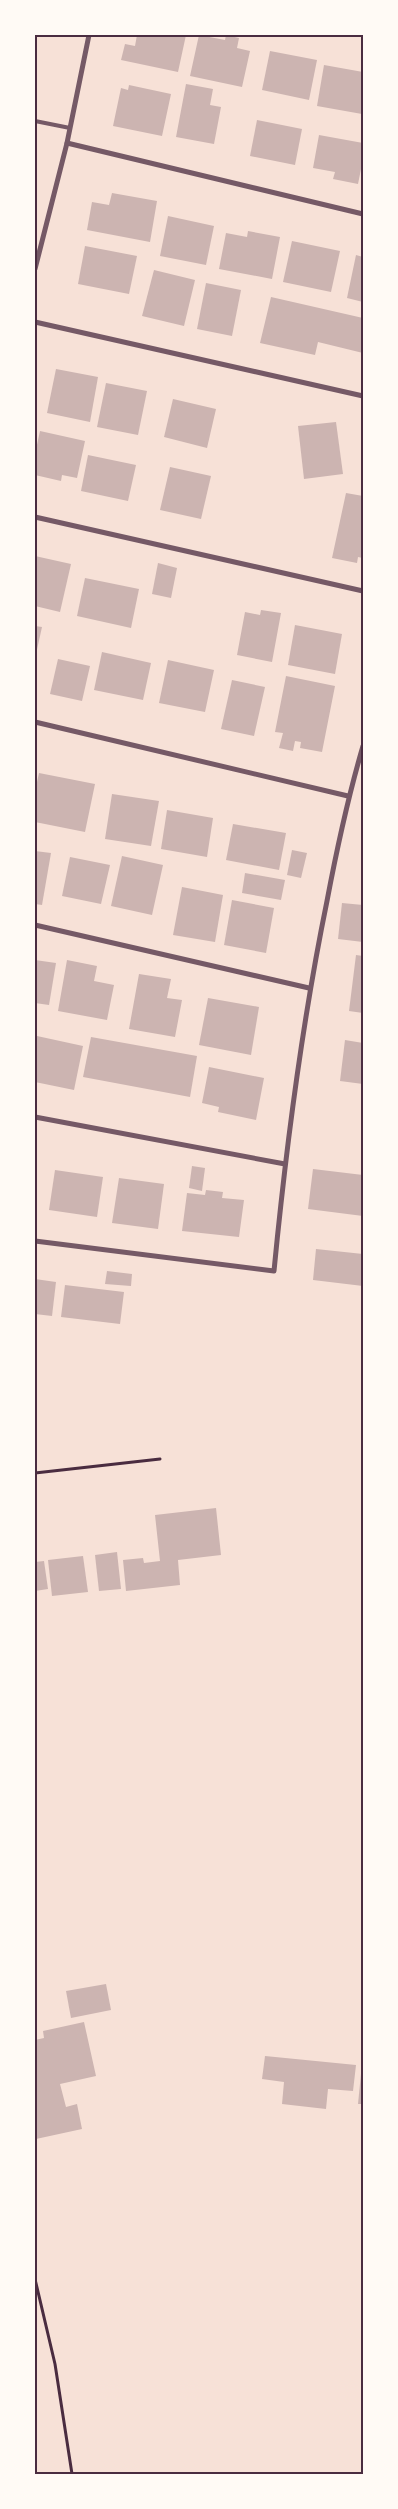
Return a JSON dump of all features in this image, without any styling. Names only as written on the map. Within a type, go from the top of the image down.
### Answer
[{"type":"street","points":[[35,269],[67,143],[89,35]]},
{"type":"street","points":[[67,143],[363,214]]},
{"type":"street","points":[[35,322],[363,396]]},
{"type":"street","points":[[35,517],[363,591]]},
{"type":"street","points":[[35,722],[348,796]]},
{"type":"street","points":[[35,1240],[274,1271],[285,1164],[309,988],[348,796],[363,746]]},
{"type":"street","points":[[35,925],[309,988]]},
{"type":"street","points":[[35,1117],[285,1164]]},
{"type":"lane","points":[[35,122],[70,128]]},
{"type":"path","points":[[35,1473],[160,1459]]},
{"type":"path","points":[[35,2279],[55,2364],[72,2474]]},
{"type":"building","points":[[137,35],[186,35],[178,72],[121,60],[125,44],[135,46]]},
{"type":"building","points":[[199,35],[225,40],[226,35],[239,38],[237,48],[250,51],[242,87],[190,76]]},
{"type":"building","points":[[270,51],[317,60],[309,100],[262,90]]},
{"type":"building","points":[[324,65],[363,72],[362,114],[317,106]]},
{"type":"building","points":[[186,84],[213,89],[210,105],[221,107],[214,144],[176,137]]},
{"type":"building","points":[[129,85],[171,94],[162,136],[113,126],[121,88],[128,90]]},
{"type":"building","points":[[257,120],[302,129],[295,165],[250,156]]},
{"type":"building","points":[[319,135],[363,143],[363,159],[358,184],[333,179],[335,172],[313,168]]},
{"type":"building","points":[[112,193],[157,201],[150,242],[87,230],[92,202],[109,205]]},
{"type":"building","points":[[168,216],[214,226],[206,265],[160,256]]},
{"type":"building","points":[[248,231],[280,237],[272,279],[219,269],[226,233],[247,237]]},
{"type":"building","points":[[292,241],[340,251],[331,292],[283,282]]},
{"type":"building","points":[[85,246],[137,256],[129,294],[78,284]]},
{"type":"building","points":[[356,255],[363,257],[363,302],[347,298]]},
{"type":"building","points":[[154,270],[195,280],[184,326],[142,316]]},
{"type":"building","points":[[206,283],[241,290],[232,336],[197,329]]},
{"type":"building","points":[[271,297],[363,318],[363,353],[318,342],[315,355],[260,343]]},
{"type":"building","points":[[56,369],[98,377],[90,422],[47,413]]},
{"type":"building","points":[[106,383],[147,391],[138,435],[97,427]]},
{"type":"building","points":[[173,399],[216,409],[207,448],[164,437]]},
{"type":"building","points":[[336,422],[343,474],[304,479],[298,426]]},
{"type":"building","points":[[40,431],[85,441],[77,478],[62,475],[61,481],[35,475],[35,454]]},
{"type":"building","points":[[88,455],[136,465],[128,501],[81,491]]},
{"type":"building","points":[[170,467],[211,476],[201,519],[160,510]]},
{"type":"building","points":[[346,493],[363,496],[363,558],[358,557],[357,563],[332,558]]},
{"type":"building","points":[[35,556],[71,564],[60,612],[35,606]]},
{"type":"building","points":[[158,563],[177,568],[171,598],[152,594]]},
{"type":"building","points":[[85,578],[139,589],[131,628],[77,616]]},
{"type":"building","points":[[261,610],[281,613],[272,662],[237,655],[245,612],[260,615]]},
{"type":"building","points":[[295,625],[342,634],[335,674],[288,665]]},
{"type":"building","points":[[35,626],[42,627],[36,654],[35,654]]},
{"type":"building","points":[[102,652],[151,663],[143,700],[94,690]]},
{"type":"building","points":[[58,659],[90,666],[82,701],[50,694]]},
{"type":"building","points":[[168,660],[214,670],[205,712],[159,703]]},
{"type":"building","points":[[286,676],[335,686],[322,752],[300,748],[301,742],[295,741],[293,751],[279,748],[283,733],[275,732]]},
{"type":"building","points":[[232,680],[265,687],[254,736],[221,729]]},
{"type":"building","points":[[39,773],[95,784],[85,832],[35,822],[35,791]]},
{"type":"building","points":[[112,794],[159,801],[151,846],[105,839]]},
{"type":"building","points":[[167,810],[213,818],[207,857],[161,849]]},
{"type":"building","points":[[233,824],[286,833],[279,870],[226,860]]},
{"type":"building","points":[[292,850],[307,853],[301,878],[287,875]]},
{"type":"building","points":[[35,851],[51,853],[42,905],[35,904]]},
{"type":"building","points":[[122,856],[163,865],[152,915],[111,906]]},
{"type":"building","points":[[70,857],[110,865],[101,904],[62,896]]},
{"type":"building","points":[[245,873],[285,880],[281,900],[242,893]]},
{"type":"building","points":[[182,887],[223,895],[215,942],[173,935]]},
{"type":"building","points":[[232,900],[274,908],[266,953],[224,945]]},
{"type":"building","points":[[342,903],[363,905],[363,942],[338,939]]},
{"type":"building","points":[[356,955],[363,956],[363,1013],[349,1011]]},
{"type":"building","points":[[35,960],[56,963],[49,1005],[35,1003]]},
{"type":"building","points":[[67,960],[97,966],[94,981],[114,985],[107,1020],[58,1011]]},
{"type":"building","points":[[139,974],[171,979],[167,998],[182,1000],[175,1037],[129,1029]]},
{"type":"building","points":[[208,998],[259,1007],[251,1055],[199,1045]]},
{"type":"building","points":[[37,1036],[83,1046],[74,1090],[35,1082]]},
{"type":"building","points":[[91,1037],[197,1056],[190,1097],[83,1077]]},
{"type":"building","points":[[345,1040],[363,1043],[363,1084],[340,1081]]},
{"type":"building","points":[[209,1067],[264,1078],[256,1120],[218,1112],[219,1107],[202,1103]]},
{"type":"building","points":[[192,1166],[205,1168],[202,1191],[189,1188]]},
{"type":"building","points":[[313,1169],[363,1175],[363,1216],[308,1209]]},
{"type":"building","points":[[55,1170],[103,1177],[97,1217],[49,1210]]},
{"type":"building","points":[[119,1178],[164,1184],[158,1229],[112,1223]]},
{"type":"building","points":[[206,1190],[223,1192],[222,1198],[244,1200],[239,1237],[182,1231],[187,1193],[205,1195]]},
{"type":"building","points":[[316,1249],[363,1254],[363,1286],[313,1280]]},
{"type":"building","points":[[107,1271],[132,1274],[131,1286],[105,1284]]},
{"type":"building","points":[[35,1279],[56,1282],[52,1316],[35,1314]]},
{"type":"building","points":[[65,1285],[124,1292],[120,1324],[61,1317]]},
{"type":"building","points":[[216,1508],[221,1555],[178,1560],[180,1585],[126,1591],[123,1560],[143,1558],[144,1563],[160,1561],[155,1515]]},
{"type":"building","points":[[117,1552],[121,1589],[99,1591],[95,1555]]},
{"type":"building","points":[[83,1556],[88,1592],[52,1596],[48,1560]]},
{"type":"building","points":[[44,1561],[48,1589],[35,1591],[35,1562]]},
{"type":"building","points":[[106,1984],[111,2010],[71,2018],[66,1991]]},
{"type":"building","points":[[84,2022],[96,2076],[60,2084],[66,2107],[77,2104],[82,2129],[36,2139],[35,2040],[44,2038],[43,2031]]},
{"type":"building","points":[[265,2056],[356,2065],[353,2091],[328,2089],[326,2109],[282,2104],[284,2082],[262,2079]]},
{"type":"building","points":[[361,2074],[363,2074],[363,2104],[358,2104]]}]
